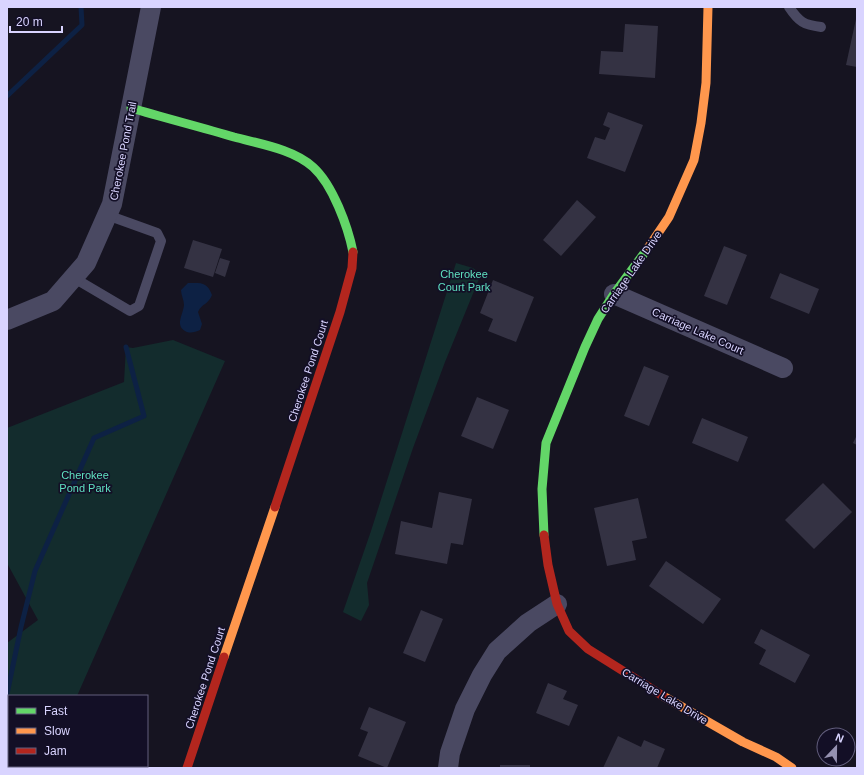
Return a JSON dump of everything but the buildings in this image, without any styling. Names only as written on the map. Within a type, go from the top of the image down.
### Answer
[{"type":"street","name":"Cherokee Pond Trail","points":[[7,320],[54,301],[86,263],[112,204],[151,7]]},
{"type":"street","name":"Carriage Lake Drive","points":[[708,7],[706,83],[701,123],[694,160],[669,217],[598,319],[546,443],[542,489],[544,534],[548,566],[557,604],[569,631],[588,649],[669,700],[743,742],[776,757],[792,768]]},
{"type":"street","name":"Cherokee Pond Court","points":[[131,108],[273,148],[296,156],[306,162],[327,182],[344,222],[353,261],[340,312],[188,768]]},
{"type":"street","name":"Carriage Lake Court","points":[[614,294],[783,368]]},
{"type":"street","points":[[448,768],[450,753],[465,709],[482,675],[497,651],[528,623],[557,604]]},
{"type":"lane","points":[[789,7],[796,18],[807,25],[821,27]]},
{"type":"lane","points":[[74,278],[130,311],[139,306],[161,241],[157,233],[107,215]]},
{"type":"green space","name":"Cherokee Court Park","points":[[456,263],[473,268],[481,274],[445,362],[413,448],[367,583],[369,605],[361,621],[343,612],[371,531]]},
{"type":"green space","name":"Cherokee Pond Park","points":[[173,340],[225,361],[77,695],[8,695],[7,766],[7,643],[38,620],[7,563],[7,428],[124,382],[126,347],[133,348]]},
{"type":"green space","name":"Cherokee Pond Park","points":[[10,767],[46,767],[45,768]]},
{"type":"water","points":[[188,283],[200,283],[205,285],[208,287],[212,295],[209,301],[201,307],[198,312],[202,324],[200,330],[191,333],[185,331],[180,326],[184,305],[181,290]]},
{"type":"waterway","points":[[7,96],[82,25],[81,7]]},
{"type":"waterway","points":[[7,694],[21,627],[35,571],[94,438],[144,416],[126,347]]},
{"type":"traffic: fast","points":[[131,108],[286,151],[305,161],[320,175],[333,195],[339,207],[353,252]]},
{"type":"traffic: fast","points":[[544,535],[542,489],[546,443],[598,319],[614,294],[648,248]]},
{"type":"traffic: slow","points":[[648,248],[669,217],[694,160],[701,123],[706,83],[708,7]]},
{"type":"traffic: slow","points":[[224,657],[275,507]]},
{"type":"traffic: slow","points":[[663,696],[743,742],[776,757],[792,768]]},
{"type":"traffic: jam","points":[[275,507],[340,312],[352,268],[353,252]]},
{"type":"traffic: jam","points":[[544,535],[548,565],[557,604],[569,631],[588,649],[663,696]]},
{"type":"traffic: jam","points":[[187,768],[224,657]]}]
